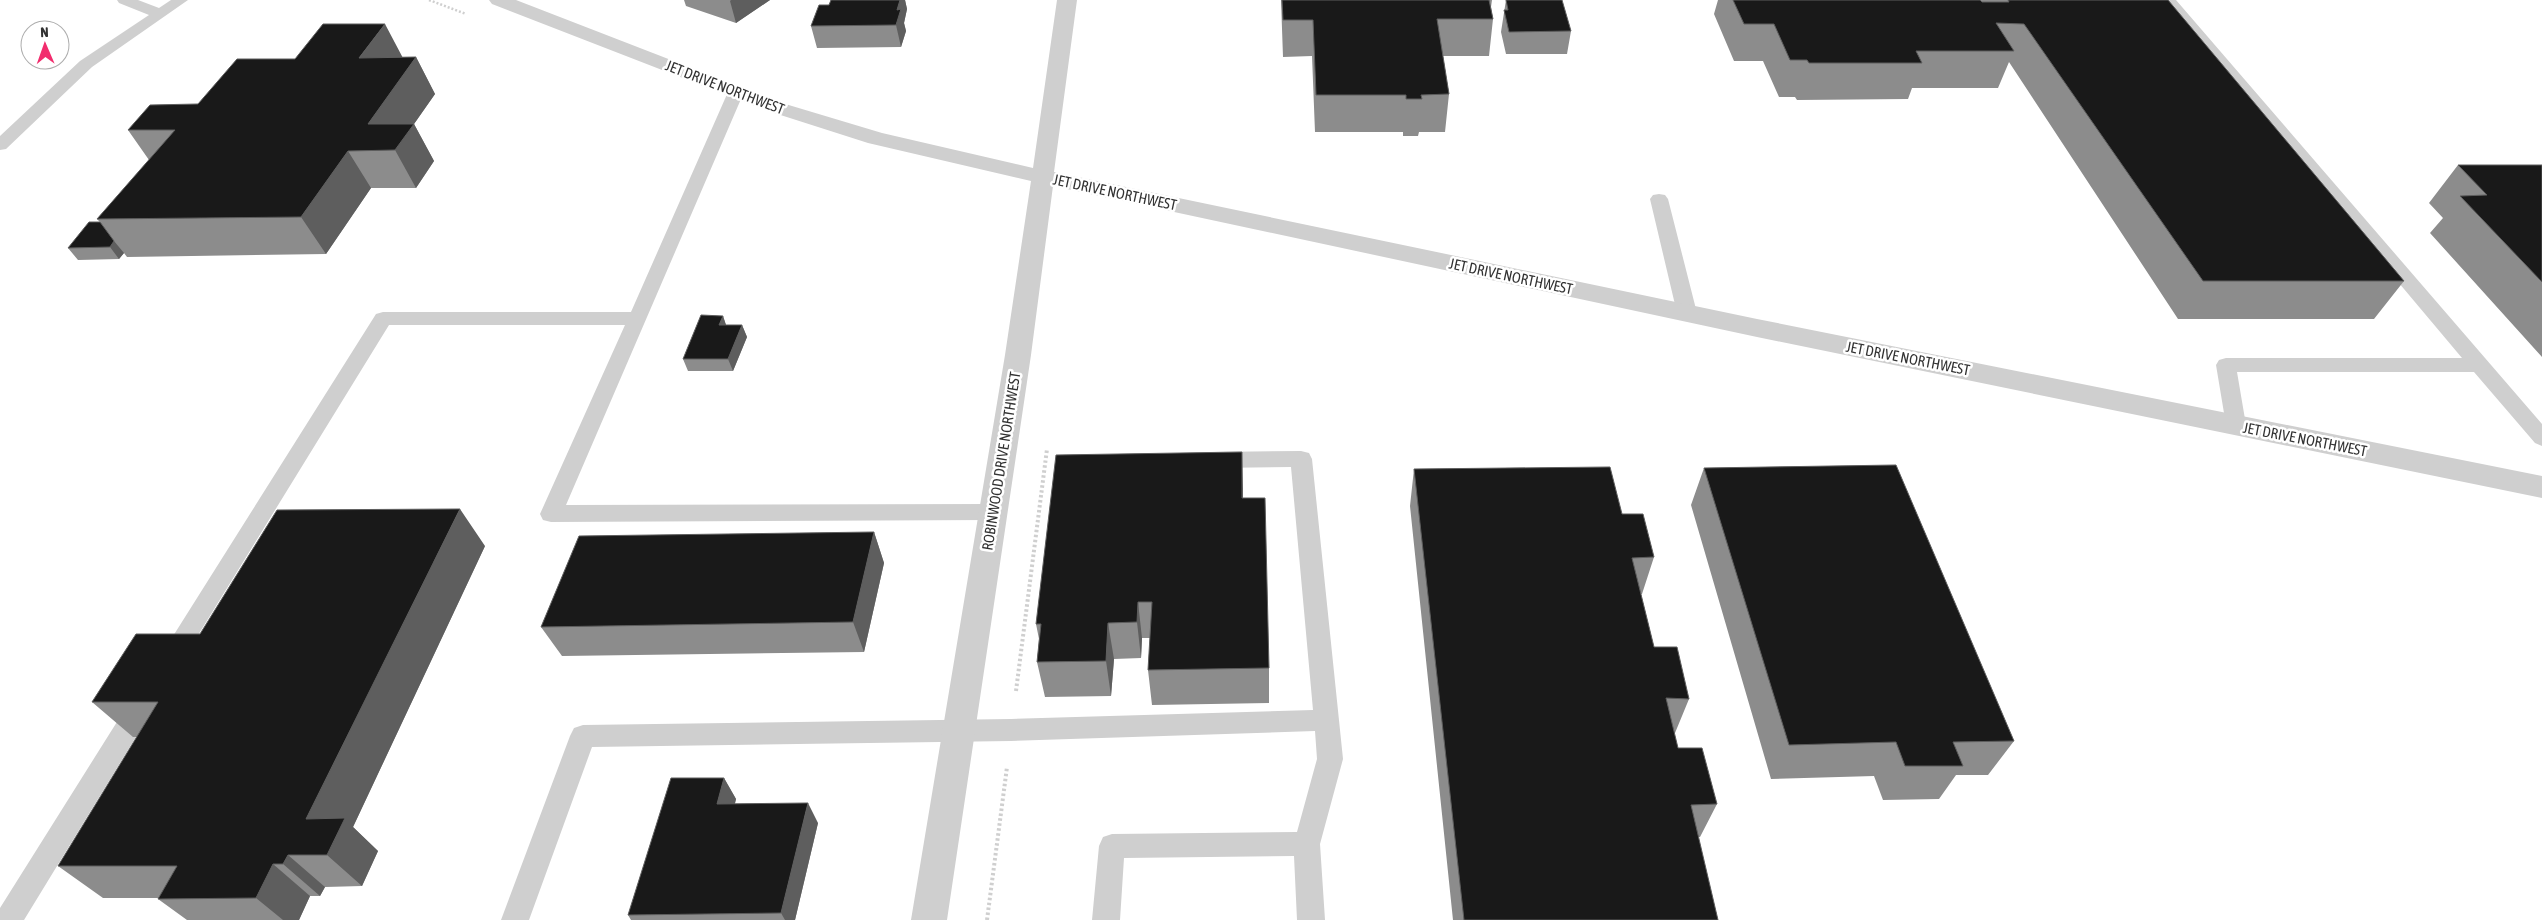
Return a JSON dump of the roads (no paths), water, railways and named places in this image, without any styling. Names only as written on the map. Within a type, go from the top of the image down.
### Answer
[{"type":"street","name":"JET DRIVE NORTHWEST","points":[[499,0],[800,116],[876,138],[1044,177],[1687,313],[2542,487]]},
{"type":"street","name":"ROBINWOOD DRIVE NORTHWEST","points":[[929,920],[1044,177],[1067,0]]},
{"type":"lane","points":[[124,0],[161,14]]},
{"type":"lane","points":[[0,145],[86,64],[181,0]]},
{"type":"lane","points":[[2168,0],[2542,438]]},
{"type":"lane","points":[[736,92],[551,514],[993,512]]},
{"type":"lane","points":[[1659,199],[1687,313]]},
{"type":"lane","points":[[8,920],[383,319],[638,318]]},
{"type":"lane","points":[[2236,425],[2226,365],[2480,365]]},
{"type":"lane","points":[[1194,461],[1302,459],[1330,759],[1306,844],[1311,920]]},
{"type":"lane","points":[[515,920],[583,736],[1011,730],[1326,720]]},
{"type":"lane","points":[[1106,920],[1112,846],[1306,844]]}]
